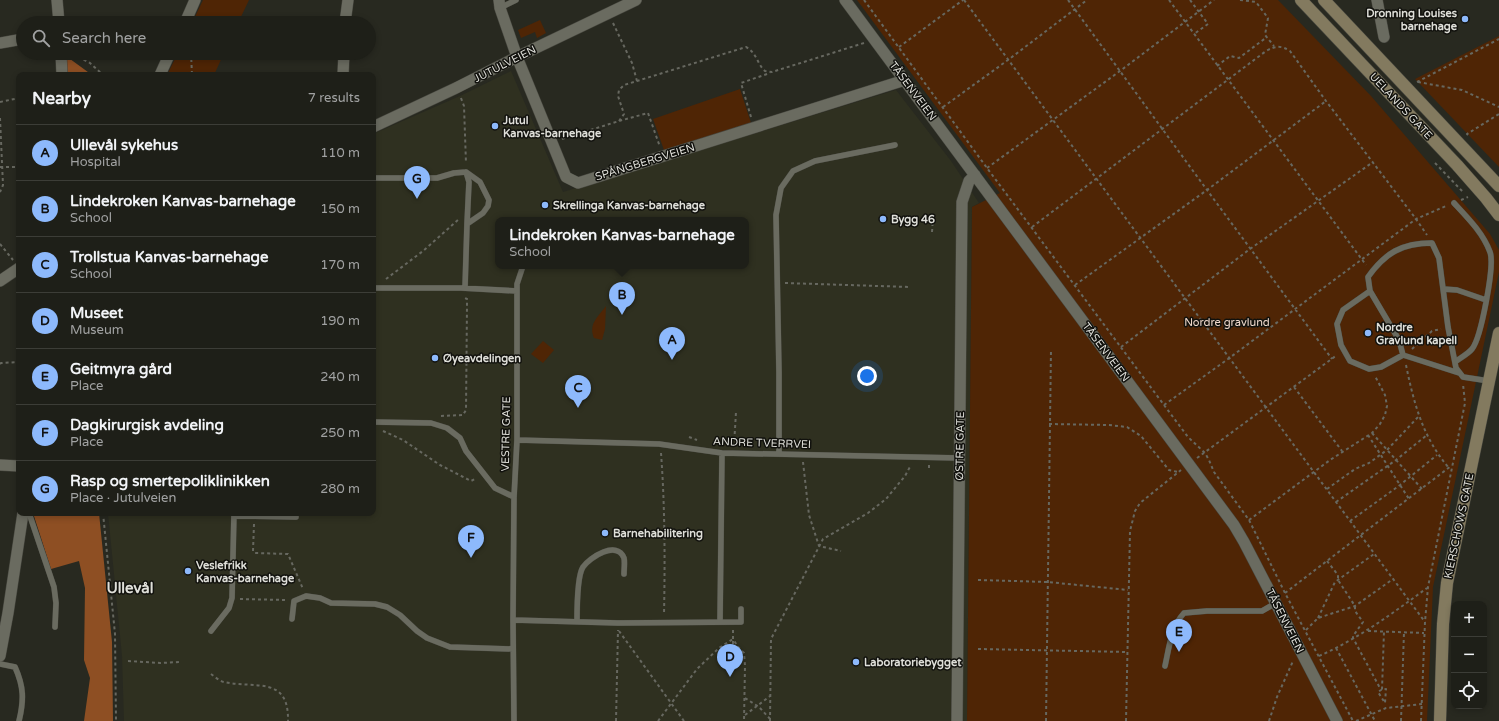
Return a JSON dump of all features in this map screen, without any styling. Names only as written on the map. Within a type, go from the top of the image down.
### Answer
[{"type":"main road","name":"UELANDS GATE","points":[[1301,0],[1452,160],[1499,215]]},
{"type":"main road","name":"UELANDS GATE","points":[[1324,0],[1499,186]]},
{"type":"main road","name":"KIERSCHOWS GATE","points":[[1440,721],[1443,624],[1447,584],[1499,333]]},
{"type":"street","points":[[57,0],[58,16]]},
{"type":"street","points":[[188,16],[195,0]]},
{"type":"street","points":[[346,16],[348,0]]},
{"type":"street","name":"JUTULVEIEN","points":[[376,126],[636,0]]},
{"type":"street","name":"TÅSENVEIEN","points":[[845,0],[1218,502],[1244,542],[1338,721]]},
{"type":"street","points":[[1378,0],[1384,37]]},
{"type":"street","name":"SPÅNGBERGVEIEN","points":[[500,4],[517,57],[566,177],[578,183],[905,80]]},
{"type":"street","points":[[0,43],[16,40]]},
{"type":"street","points":[[61,60],[62,72]]},
{"type":"street","points":[[161,72],[167,60]]},
{"type":"street","points":[[343,72],[344,60]]},
{"type":"street","name":"ØSTRE GATE","points":[[956,721],[962,202],[969,181],[975,175]]},
{"type":"street","points":[[0,281],[16,265]]},
{"type":"street","points":[[0,465],[16,466]]},
{"type":"street","points":[[0,656],[4,612],[22,516]]},
{"type":"lane","points":[[500,4],[516,0]]},
{"type":"lane","points":[[779,454],[776,215],[781,188],[793,171],[815,161],[894,145]]},
{"type":"lane","points":[[376,178],[437,178],[454,173],[466,172],[480,182],[489,200],[488,206],[483,213],[467,224]]},
{"type":"lane","points":[[465,288],[468,182],[466,172]]},
{"type":"lane","points":[[1454,203],[1471,221],[1491,254],[1491,268],[1478,338],[1472,349],[1455,362]]},
{"type":"lane","points":[[1405,356],[1399,340],[1370,291],[1368,277],[1378,263],[1400,248],[1419,243],[1432,243],[1439,258],[1448,327],[1455,362],[1461,375]]},
{"type":"lane","name":"VESTRE GATE","points":[[514,721],[513,620],[514,497],[517,440],[517,284],[522,269]]},
{"type":"lane","points":[[376,288],[465,288],[517,291]]},
{"type":"lane","points":[[1443,289],[1458,290],[1486,300]]},
{"type":"lane","points":[[1370,291],[1343,310],[1338,324],[1341,345],[1350,361],[1369,369],[1381,367],[1405,356],[1461,375],[1489,381]]},
{"type":"lane","points":[[376,422],[431,423],[447,428],[460,438],[466,451],[495,488],[514,497]]},
{"type":"lane","name":"ANDRE TVERRVEI","points":[[517,440],[659,444],[722,453],[959,458]]},
{"type":"lane","points":[[720,622],[722,453]]},
{"type":"lane","points":[[30,516],[54,587],[56,603],[55,627]]},
{"type":"lane","points":[[211,631],[229,608],[232,598],[234,516]]},
{"type":"lane","points":[[254,516],[296,517]]},
{"type":"lane","points":[[577,622],[579,582],[582,567],[594,556],[607,550],[618,552],[624,558],[624,574]]},
{"type":"lane","points":[[292,619],[294,601],[306,596],[320,598],[331,603],[375,604],[387,607],[400,615],[417,632],[427,638],[450,647],[513,649]]},
{"type":"lane","points":[[1165,666],[1178,619],[1184,613],[1207,611],[1262,611],[1276,603]]},
{"type":"lane","points":[[513,620],[664,623],[742,622],[741,609]]},
{"type":"lane","points":[[0,664],[15,667],[20,679],[23,696],[19,721]]},
{"type":"path","points":[[899,47],[964,0],[1425,622]]},
{"type":"path","points":[[1068,0],[1250,249],[1332,358]]},
{"type":"path","points":[[943,107],[1087,0]]},
{"type":"path","points":[[1168,0],[1361,261],[1372,272]]},
{"type":"path","points":[[1190,0],[1208,24],[1194,34]]},
{"type":"path","points":[[987,168],[1214,0]]},
{"type":"path","points":[[1240,0],[1256,2],[1268,18],[1265,35],[1274,46]]},
{"type":"path","points":[[609,14],[632,63],[637,81]]},
{"type":"path","points":[[1217,66],[1230,56],[1239,58],[1267,37]]},
{"type":"path","points":[[754,128],[741,83],[875,39]]},
{"type":"path","points":[[1499,39],[1417,82],[1462,90],[1499,107]]},
{"type":"path","points":[[1032,227],[1274,46],[1284,47],[1290,51],[1416,219],[1432,243]]},
{"type":"path","points":[[619,121],[624,114],[618,96],[619,90],[624,85],[746,47],[755,54],[761,68],[765,71],[772,72]]},
{"type":"path","points":[[84,60],[100,72]]},
{"type":"path","points":[[191,60],[192,72]]},
{"type":"path","points":[[456,88],[464,106],[466,172]]},
{"type":"path","points":[[0,102],[16,99]]},
{"type":"path","points":[[1075,285],[1207,190],[1326,101]]},
{"type":"path","points":[[552,143],[648,113],[663,156]]},
{"type":"path","points":[[1467,134],[1499,114]]},
{"type":"path","points":[[0,118],[3,186],[0,192]]},
{"type":"path","points":[[1121,347],[1250,249],[1317,200],[1373,162]]},
{"type":"path","points":[[1435,163],[1463,192]]},
{"type":"path","points":[[1,167],[16,167]]},
{"type":"path","points":[[1164,405],[1416,219],[1468,197]]},
{"type":"path","points":[[376,286],[423,251],[467,210]]},
{"type":"path","points":[[932,232],[933,218]]},
{"type":"path","points":[[0,244],[16,263]]},
{"type":"path","points":[[778,282],[910,287]]},
{"type":"path","points":[[440,416],[463,415],[466,410],[467,299],[463,297]]},
{"type":"path","points":[[1448,327],[1432,331],[1405,356],[1410,386],[1419,416],[1438,455],[1449,468]]},
{"type":"path","points":[[1046,721],[1051,350]]},
{"type":"path","points":[[1194,460],[1332,358],[1344,351]]},
{"type":"path","points":[[0,364],[16,362]]},
{"type":"path","points":[[1249,520],[1342,451],[1372,433],[1380,424],[1385,415],[1387,406],[1385,395],[1374,374],[1369,369]]},
{"type":"path","points":[[1421,721],[1424,633],[1428,587],[1465,403],[1461,375]]},
{"type":"path","points":[[1294,387],[1342,451]]},
{"type":"path","points":[[734,448],[736,412]]},
{"type":"path","points":[[1327,490],[1355,469],[1369,463],[1381,455],[1419,416]]},
{"type":"path","points":[[1049,424],[1109,425],[1127,428],[1141,436],[1169,470],[1178,472]]},
{"type":"path","points":[[381,430],[403,440],[434,461],[465,478],[471,481],[475,479]]},
{"type":"path","points":[[1372,433],[1422,489]]},
{"type":"path","points":[[1368,435],[1409,499]]},
{"type":"path","points":[[1336,502],[1388,466],[1427,435]]},
{"type":"path","points":[[661,453],[664,489],[665,542],[664,623]]},
{"type":"path","points":[[802,454],[806,476],[809,515],[819,546]]},
{"type":"path","points":[[1350,521],[1400,485],[1438,455]]},
{"type":"path","points":[[771,720],[771,638],[819,546],[823,539],[868,513],[886,500],[905,476],[912,464]]},
{"type":"path","points":[[1285,593],[1452,466]]},
{"type":"path","points":[[1126,721],[1130,531],[1135,511],[1145,499],[1183,468]]},
{"type":"path","points":[[103,516],[115,634],[116,721]]},
{"type":"path","points":[[254,516],[253,551],[255,553],[288,554],[306,596]]},
{"type":"path","points":[[819,546],[841,551]]},
{"type":"path","points":[[1306,630],[1318,618],[1335,582],[1374,554]]},
{"type":"path","points":[[1327,561],[1338,575],[1338,580],[1355,606],[1355,611],[1363,622],[1353,638]]},
{"type":"path","points":[[1318,618],[1355,606],[1393,579]]},
{"type":"path","points":[[978,580],[1048,582],[1128,590]]},
{"type":"path","points":[[1319,656],[1367,630],[1428,587]]},
{"type":"path","points":[[232,598],[294,601]]},
{"type":"path","points":[[733,622],[733,649]]},
{"type":"path","points":[[616,721],[618,629],[684,721]]},
{"type":"path","points":[[1367,630],[1424,633]]},
{"type":"path","points":[[1384,631],[1382,690],[1378,692],[1385,703]]},
{"type":"path","points":[[1401,721],[1404,632]]},
{"type":"path","points":[[1353,638],[1382,690],[1386,689],[1386,708]]},
{"type":"path","points":[[733,640],[744,653],[744,721]]},
{"type":"path","points":[[658,721],[697,669],[719,648],[733,640]]},
{"type":"path","points":[[1336,648],[1375,721]]},
{"type":"path","points":[[978,649],[1127,652]]},
{"type":"path","points":[[1269,721],[1291,663],[1300,650]]},
{"type":"path","points":[[128,661],[160,663],[180,662]]},
{"type":"path","points":[[211,674],[223,682],[264,686],[282,694],[286,699],[288,721]]},
{"type":"path","points":[[745,715],[770,696]]},
{"type":"path","points":[[745,698],[758,706],[771,720]]},
{"type":"path","points":[[1356,721],[1386,708],[1422,704]]},
{"type":"shaded area","points":[[66,60],[71,60],[88,72],[67,72]]},
{"type":"shaded area","points":[[511,71],[563,192],[896,90],[951,161],[979,203],[972,207],[967,721],[124,721],[122,656],[108,516],[376,516],[376,133],[460,96]]},
{"type":"shaded area","points":[[34,516],[99,516],[112,642],[113,721],[84,721],[90,678],[84,660],[85,588],[79,561],[51,569]]},
{"type":"green space","points":[[203,0],[249,0],[241,16],[195,16]]},
{"type":"green space","name":"Nordre gravlund","points":[[857,0],[1278,0],[1371,96],[1490,234],[1499,250],[1499,272],[1433,587],[1427,721],[967,721],[972,207],[1000,193]]},
{"type":"green space","points":[[540,20],[546,33],[537,38],[535,32],[521,38],[518,30]]},
{"type":"green space","points":[[1499,36],[1499,167],[1415,79]]},
{"type":"green space","points":[[174,60],[221,60],[215,72],[168,72]]},
{"type":"green space","points":[[740,89],[752,126],[665,153],[653,119]]},
{"type":"green space","points":[[606,306],[605,329],[602,340],[594,338],[592,329],[595,321]]},
{"type":"green space","points":[[543,341],[554,350],[543,363],[531,354]]},
{"type":"place","name":"Dronning Louises barnehage","points":[[1465,19]]},
{"type":"place","name":"Jutul Kanvas-barnehage","points":[[495,126]]},
{"type":"place","name":"Rasp og smertepoliklinikken","points":[[417,199]]},
{"type":"place","name":"Skrellinga Kanvas-barnehage","points":[[545,205]]},
{"type":"place","name":"Bygg 46","points":[[883,219]]},
{"type":"place","name":"Lindekroken Kanvas-barnehage","points":[[622,315]]},
{"type":"place","name":"Nordre Gravlund kapell","points":[[1368,333]]},
{"type":"place","name":"Øyeavdelingen","points":[[435,358]]},
{"type":"place","name":"Ullevål sykehus","points":[[672,360]]},
{"type":"place","name":"Trollstua Kanvas-barnehage","points":[[578,408]]},
{"type":"place","name":"Barnehabilitering","points":[[605,533]]},
{"type":"place","name":"Dagkirurgisk avdeling","points":[[471,558]]},
{"type":"place","name":"Veslefrikk Kanvas-barnehage","points":[[188,571]]},
{"type":"place","name":"Geitmyra gård","points":[[1179,652]]},
{"type":"place","name":"Laboratoriebygget","points":[[856,662]]},
{"type":"place","name":"Museet","points":[[730,677]]},
{"type":"district","name":"Ullevål","points":[[130,588]]}]
